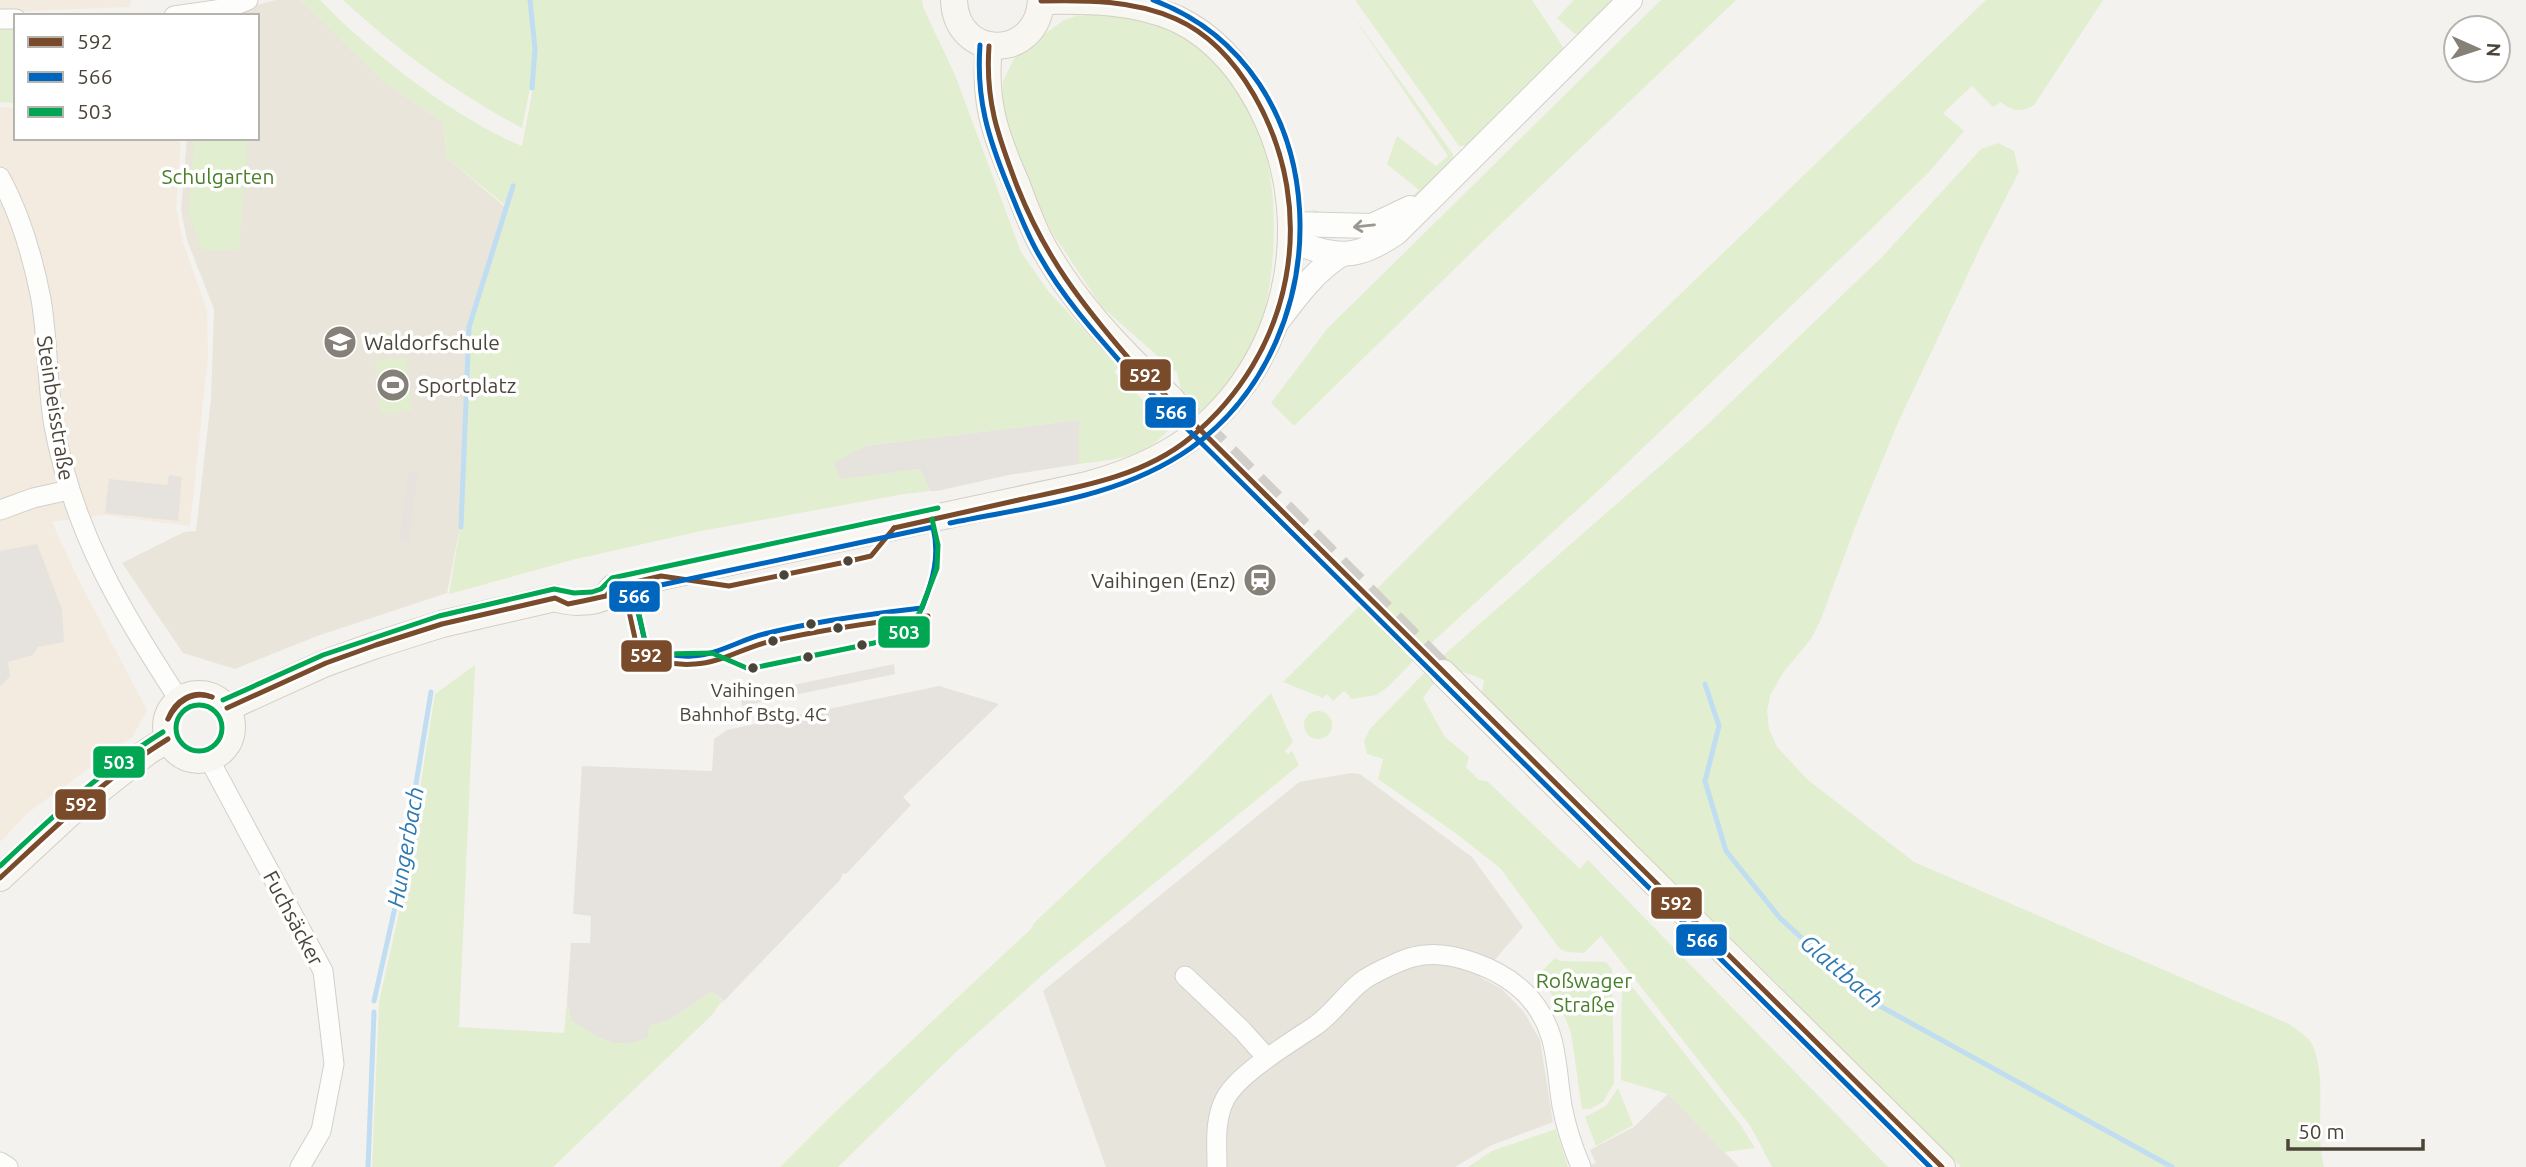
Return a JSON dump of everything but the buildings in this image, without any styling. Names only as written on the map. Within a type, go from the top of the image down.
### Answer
[{"type":"main road","points":[[227,708],[326,663],[376,645],[442,624],[555,598],[562,588],[605,580],[614,587],[1083,486],[1130,471],[1168,453],[1212,420],[1241,385],[1276,323],[1290,265],[1292,233],[1289,188],[1272,130],[1246,80],[1212,42],[1178,19],[1129,4],[1041,1],[1036,22],[1024,37],[1008,45],[989,46],[978,42],[964,31],[956,16],[954,0]]},
{"type":"main road","points":[[989,46],[986,81],[992,122],[1038,235],[1062,276],[1091,316],[1172,400]]},
{"type":"main road","points":[[1443,673],[1942,1167]]},
{"type":"main road","points":[[205,694],[217,699],[227,708],[232,719],[232,732],[228,744],[220,754],[209,760],[197,761],[175,750],[168,739],[166,729],[172,708],[180,701],[191,695],[205,694]]},
{"type":"main road","points":[[0,878],[69,814],[147,751],[168,739]]},
{"type":"street","points":[[188,14],[229,8],[248,0]]},
{"type":"street","points":[[1292,233],[1324,253],[1342,254],[1359,253],[1374,248],[1396,233],[1630,0]]},
{"type":"street","name":"Steinbeisstraße","points":[[0,177],[16,212],[37,282],[54,425],[69,490],[88,543],[115,598],[180,701]]},
{"type":"street","points":[[1292,233],[1372,226],[1427,200]]},
{"type":"street","points":[[1276,323],[1303,287],[1325,264],[1342,254]]},
{"type":"street","points":[[0,510],[33,498],[69,490]]},
{"type":"street","name":"Fuchsäcker","points":[[209,760],[323,971],[334,1064],[321,1131],[300,1167]]},
{"type":"street","points":[[1217,1167],[1216,1127],[1226,1098],[1267,1058],[1325,1019],[1364,979],[1414,956],[1435,956],[1480,964],[1505,977],[1525,993],[1550,1030],[1565,1122],[1581,1167]]},
{"type":"street","points":[[1185,976],[1242,1030],[1267,1058]]},
{"type":"street","points":[[0,1162],[8,1167]]},
{"type":"shaded area","points":[[0,0],[131,0],[130,7],[0,12]]},
{"type":"shaded area","name":"Waldorfschule","points":[[276,0],[301,0],[383,81],[443,122],[446,157],[505,207],[468,326],[460,526],[447,593],[317,636],[235,669],[183,653],[122,563],[184,532],[196,531],[211,399],[214,309],[187,240],[181,210],[187,140],[259,140],[259,14],[220,14]]},
{"type":"shaded area","points":[[0,107],[14,108],[14,140],[181,140],[176,208],[183,242],[207,311],[208,357],[190,526],[103,515],[52,522],[77,577],[147,710],[133,736],[29,812],[0,842]]},
{"type":"shaded area","points":[[1079,420],[1079,464],[1009,475],[937,491],[930,491],[920,469],[841,479],[833,463],[865,446]]},
{"type":"shaded area","points":[[408,471],[418,473],[409,542],[399,540]]},
{"type":"shaded area","points":[[169,475],[182,477],[178,521],[105,513],[109,479],[167,485]]},
{"type":"shaded area","points":[[37,544],[62,609],[64,642],[38,647],[33,655],[8,662],[10,676],[0,687],[0,551]]},
{"type":"shaded area","points":[[894,664],[895,674],[742,706],[741,696]]},
{"type":"shaded area","points":[[939,686],[999,704],[903,797],[911,805],[846,874],[843,873],[840,880],[724,1001],[712,991],[671,1019],[649,1026],[648,1038],[631,1043],[612,1043],[571,1020],[567,1000],[571,943],[590,943],[591,916],[573,914],[582,766],[712,771],[714,739],[727,730]]},
{"type":"shaded area","points":[[1351,773],[1360,774],[1472,857],[1523,927],[1480,977],[1502,989],[1524,1012],[1540,1040],[1553,1122],[1492,1145],[1455,1167],[1106,1167],[1043,991],[1299,782]]},
{"type":"shaded area","points":[[1668,1094],[1739,1167],[1586,1167],[1596,1163],[1590,1150],[1634,1127]]},
{"type":"green space","points":[[301,0],[320,0],[388,62],[415,82],[469,119],[522,146],[533,88],[536,49],[531,0],[922,0],[955,75],[1021,252],[1049,292],[1118,367],[1114,372],[1171,427],[1141,451],[1118,458],[1079,464],[1079,420],[865,446],[841,478],[920,469],[930,491],[701,531],[572,560],[449,594],[460,527],[469,327],[506,206],[446,157],[443,122],[383,81]]},
{"type":"green space","points":[[343,0],[528,0],[533,49],[530,88],[522,128],[428,70]]},
{"type":"green space","points":[[1355,0],[1532,0],[1567,53],[1467,146],[1459,146]]},
{"type":"green space","points":[[1574,0],[1619,0],[1584,34],[1575,34],[1557,18]]},
{"type":"green space","points":[[1661,0],[1736,0],[1294,426],[1271,403],[1327,329]]},
{"type":"green space","points":[[1986,0],[2103,0],[2034,105],[2017,110],[2001,102],[1993,107],[1972,86],[1943,113],[1964,131],[1929,172],[1601,488],[1427,647],[1388,687],[1376,695],[1352,699],[1344,691],[1333,701],[1327,694],[1323,698],[1283,682],[1458,508]]},
{"type":"green space","points":[[1351,13],[1453,154],[1453,164],[1423,193],[1394,212],[1378,218],[1341,222],[1319,219],[1312,209],[1340,216],[1368,215],[1396,206],[1419,190],[1387,164],[1397,136],[1436,166],[1448,156]]},
{"type":"green space","points":[[1101,14],[1142,19],[1165,26],[1216,57],[1253,116],[1268,163],[1274,220],[1273,250],[1265,308],[1257,335],[1235,376],[1189,421],[1177,373],[1102,307],[1051,231],[1014,147],[1002,111],[1003,81],[1016,55],[1064,20]]},
{"type":"green space","points":[[0,27],[14,27],[14,103],[0,102]]},
{"type":"green space","name":"Schulgarten","points":[[194,140],[248,140],[239,249],[202,251],[189,214]]},
{"type":"green space","points":[[1998,143],[2014,151],[2019,172],[1897,425],[1821,619],[1811,639],[1782,674],[1770,696],[1767,711],[1769,729],[1777,747],[1808,780],[1914,862],[2289,1024],[2303,1034],[2311,1043],[2320,1075],[2320,1137],[2324,1167],[1961,1167],[1481,697],[1484,680],[1455,671],[1443,675],[1423,698],[1445,737],[1469,757],[1466,767],[1479,780],[1487,781],[1580,869],[1588,860],[1888,1167],[1772,1167],[1751,1127],[1601,936],[1584,953],[1560,949],[1500,868],[1378,779],[1383,759],[1367,754],[1364,741],[1370,729],[1429,668],[1707,425],[1882,257],[1981,149]]},
{"type":"green space","name":"Sportplatz","points":[[406,357],[412,410],[381,414],[375,361]]},
{"type":"green space","points":[[475,665],[459,1027],[564,1033],[567,1000],[571,1019],[612,1043],[671,1019],[712,991],[724,1002],[553,1167],[372,1167],[379,1002],[403,895],[435,694]]},
{"type":"green space","points":[[1271,693],[1293,742],[1285,751],[1288,754],[1292,751],[1299,765],[1047,971],[955,1053],[838,1167],[780,1167],[1191,775]]},
{"type":"green space","points":[[1318,711],[1328,715],[1332,725],[1328,735],[1318,739],[1308,735],[1304,725],[1308,715]]},
{"type":"green space","name":"Roßwager Straße","points":[[1555,958],[1560,961],[1606,962],[1612,970],[1614,1083],[1603,1102],[1590,1109],[1582,1109],[1568,1025],[1557,1003],[1537,976]]},
{"type":"green space","points":[[1622,974],[1740,1124],[1755,1148],[1724,1152],[1668,1094],[1621,1080]]},
{"type":"green space","points":[[1618,1088],[1633,1125],[1596,1146],[1585,1117],[1606,1106]]},
{"type":"green space","points":[[1556,1129],[1568,1167],[1468,1167],[1492,1151]]},
{"type":"waterway","name":"Hungerbach","points":[[530,0],[535,49],[532,88]]},
{"type":"waterway","name":"Hungerbach","points":[[461,527],[469,327],[513,186]]},
{"type":"waterway","name":"Glattbach","points":[[1705,684],[1719,726],[1705,781],[1726,851],[1780,918],[1869,1000],[2172,1167]]},
{"type":"waterway","name":"Hungerbach","points":[[374,1001],[398,894],[431,692]]},
{"type":"waterway","name":"Hungerbach","points":[[368,1167],[374,1012]]},
{"type":"tunnel","points":[[1172,400],[1443,673]]},
{"type":"transit line","name":"566","points":[[950,523],[1075,498],[1135,478],[1164,465],[1191,448],[1241,400],[1276,342],[1296,277],[1300,209],[1288,144],[1259,84],[1215,35],[1153,0]]},
{"type":"transit line","name":"592","points":[[894,528],[1111,478],[1153,462],[1172,451],[1190,438],[1225,404],[1253,365],[1273,323],[1286,278],[1290,232],[1287,186],[1275,140],[1254,95],[1230,61],[1200,33],[1160,13],[1110,2],[1041,1]]},
{"type":"transit line","name":"566","points":[[980,45],[982,100],[989,134],[1001,168],[1034,247],[1058,285],[1090,326],[1124,366],[1930,1167]]},
{"type":"transit line","name":"592","points":[[989,46],[989,84],[994,118],[1028,212],[1066,278],[1130,360],[1942,1167]]},
{"type":"transit line","name":"503","points":[[223,700],[323,655],[439,616],[554,589],[574,593],[592,592],[601,589],[612,578],[938,508]]},
{"type":"transit line","name":"503","points":[[632,582],[646,646],[665,654],[712,653],[749,669],[874,643],[907,631],[920,612],[937,568],[938,545],[932,519]]},
{"type":"transit line","name":"566","points":[[933,527],[936,548],[934,568],[922,608],[784,629],[701,655],[674,655],[646,646],[633,591],[933,527]]},
{"type":"transit line","name":"592","points":[[227,708],[326,663],[442,624],[555,598],[568,604],[606,596],[614,587],[661,576],[729,586],[841,563],[871,556],[894,528]]},
{"type":"transit line","name":"592","points":[[623,584],[638,652],[680,664],[713,661],[768,642],[807,634],[928,616]]},
{"type":"transit line","name":"592","points":[[168,719],[175,706],[186,698],[198,694],[212,697]]},
{"type":"transit line","name":"592","points":[[168,719],[186,699],[198,695],[212,697]]},
{"type":"transit line","name":"503","points":[[199,705],[216,711],[222,728],[216,745],[199,751],[182,745],[176,728],[182,711],[199,705]]},
{"type":"transit line","name":"503","points":[[0,866],[99,778],[163,732]]},
{"type":"transit line","name":"592","points":[[0,878],[102,787],[168,739]]},
{"type":"place","name":"Waldorfschule","points":[[340,342]]},
{"type":"place","name":"Sportplatz","points":[[393,385]]},
{"type":"place","name":"Vaihingen (Enz)","points":[[1260,580]]},
{"type":"place","name":"Vaihingen Bahnhof Bstg. 4C","points":[[753,668]]}]
